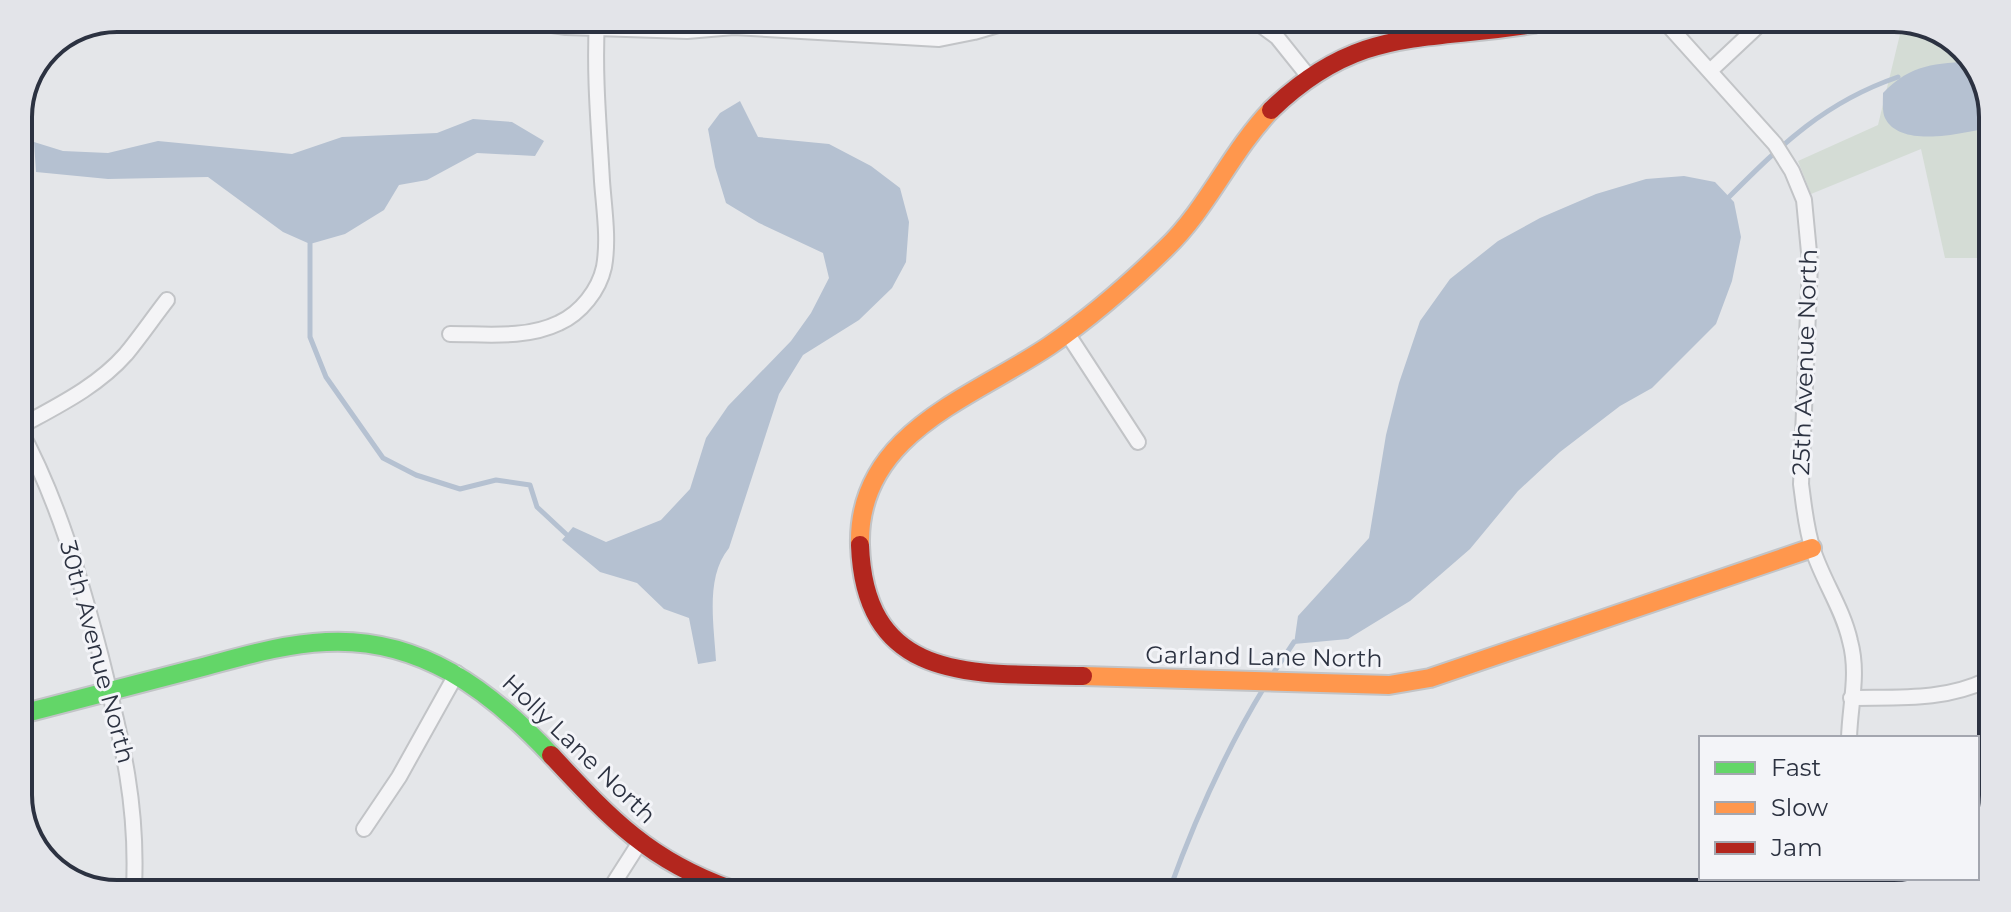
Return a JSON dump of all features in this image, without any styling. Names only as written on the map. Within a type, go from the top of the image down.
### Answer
[{"type":"street","points":[[450,334],[537,331],[562,322],[582,307],[598,286],[604,266],[606,231],[595,85],[597,32]]},
{"type":"street","points":[[819,32],[939,39],[974,32]]},
{"type":"street","points":[[1270,32],[1309,77]]},
{"type":"street","points":[[1138,442],[1067,333],[1180,235],[1206,203],[1251,133],[1278,103],[1309,77],[1346,56],[1384,41],[1425,33],[1451,32]]},
{"type":"street","name":"25th Avenue North","points":[[1674,32],[1775,144],[1792,171],[1804,200],[1810,263],[1801,484],[1812,548],[1850,641],[1856,679],[1851,698],[1849,736]]},
{"type":"street","points":[[1710,71],[1752,32]]},
{"type":"street","points":[[32,420],[73,398],[101,378],[125,355],[167,300]]},
{"type":"street","name":"Garland Lane North","points":[[1067,333],[918,426],[897,445],[879,468],[867,493],[859,549],[868,596],[879,620],[893,639],[916,656],[942,667],[970,673],[1389,685],[1430,678],[1812,548]]},
{"type":"street","name":"30th Avenue North","points":[[32,452],[79,572],[109,691],[129,776],[135,830],[134,880]]},
{"type":"street","name":"Holly Lane North","points":[[32,711],[263,651],[344,641],[385,646],[424,658],[457,673],[495,699],[640,842],[666,861],[702,880]]},
{"type":"street","points":[[364,829],[399,777],[457,673]]},
{"type":"street","points":[[1851,698],[1938,696],[1966,691],[1979,684]]},
{"type":"street","points":[[616,880],[640,842]]},
{"type":"shaded area","points":[[1900,33],[1937,43],[1961,65],[1970,79],[1979,111],[1979,258],[1945,258],[1921,149],[1811,194],[1798,161],[1878,125]]},
{"type":"water","points":[[1936,65],[1961,65],[1977,100],[1979,130],[1919,136],[1893,128],[1885,118],[1883,93],[1914,70]]},
{"type":"water","points":[[740,101],[758,137],[829,144],[871,166],[900,188],[909,222],[906,262],[892,288],[859,320],[803,355],[779,394],[729,548],[717,573],[713,602],[716,661],[698,664],[689,618],[664,609],[637,583],[600,572],[562,540],[573,527],[606,542],[661,520],[690,489],[706,438],[728,406],[791,341],[811,313],[829,278],[823,253],[759,223],[726,203],[708,129],[720,113]]},
{"type":"water","points":[[473,119],[512,122],[544,141],[535,156],[477,153],[427,180],[399,185],[384,210],[345,234],[310,244],[283,232],[208,177],[108,179],[36,172],[34,142],[63,151],[108,153],[158,141],[292,154],[342,137],[437,133]]},
{"type":"water","points":[[1684,176],[1715,182],[1734,202],[1741,237],[1732,281],[1716,324],[1652,388],[1620,406],[1560,452],[1518,491],[1470,549],[1410,601],[1348,639],[1294,644],[1298,616],[1369,538],[1386,435],[1399,383],[1420,321],[1450,279],[1498,241],[1540,218],[1596,194],[1646,179]]},
{"type":"waterway","points":[[1729,197],[1806,126],[1848,99],[1898,77]]},
{"type":"waterway","points":[[310,244],[310,337],[326,377],[383,458],[416,475],[460,489],[496,480],[530,485],[537,507],[566,534]]},
{"type":"waterway","points":[[1270,678],[1294,642]]},
{"type":"waterway","points":[[1173,880],[1212,786],[1265,686]]},
{"type":"traffic: fast","points":[[32,711],[276,649],[309,643],[360,643],[392,648],[451,672],[503,709],[551,755]]},
{"type":"traffic: slow","points":[[860,545],[864,506],[877,474],[898,447],[924,423],[955,402],[1049,346],[1137,275],[1194,216],[1243,144],[1271,110]]},
{"type":"traffic: slow","points":[[1083,676],[1389,685],[1430,678],[1812,548]]},
{"type":"traffic: jam","points":[[1271,110],[1303,83],[1334,63],[1364,50],[1394,42],[1468,32]]},
{"type":"traffic: jam","points":[[860,545],[867,591],[882,625],[905,648],[934,662],[967,670],[1083,676]]},
{"type":"traffic: jam","points":[[551,755],[632,834],[676,865],[708,880]]}]
